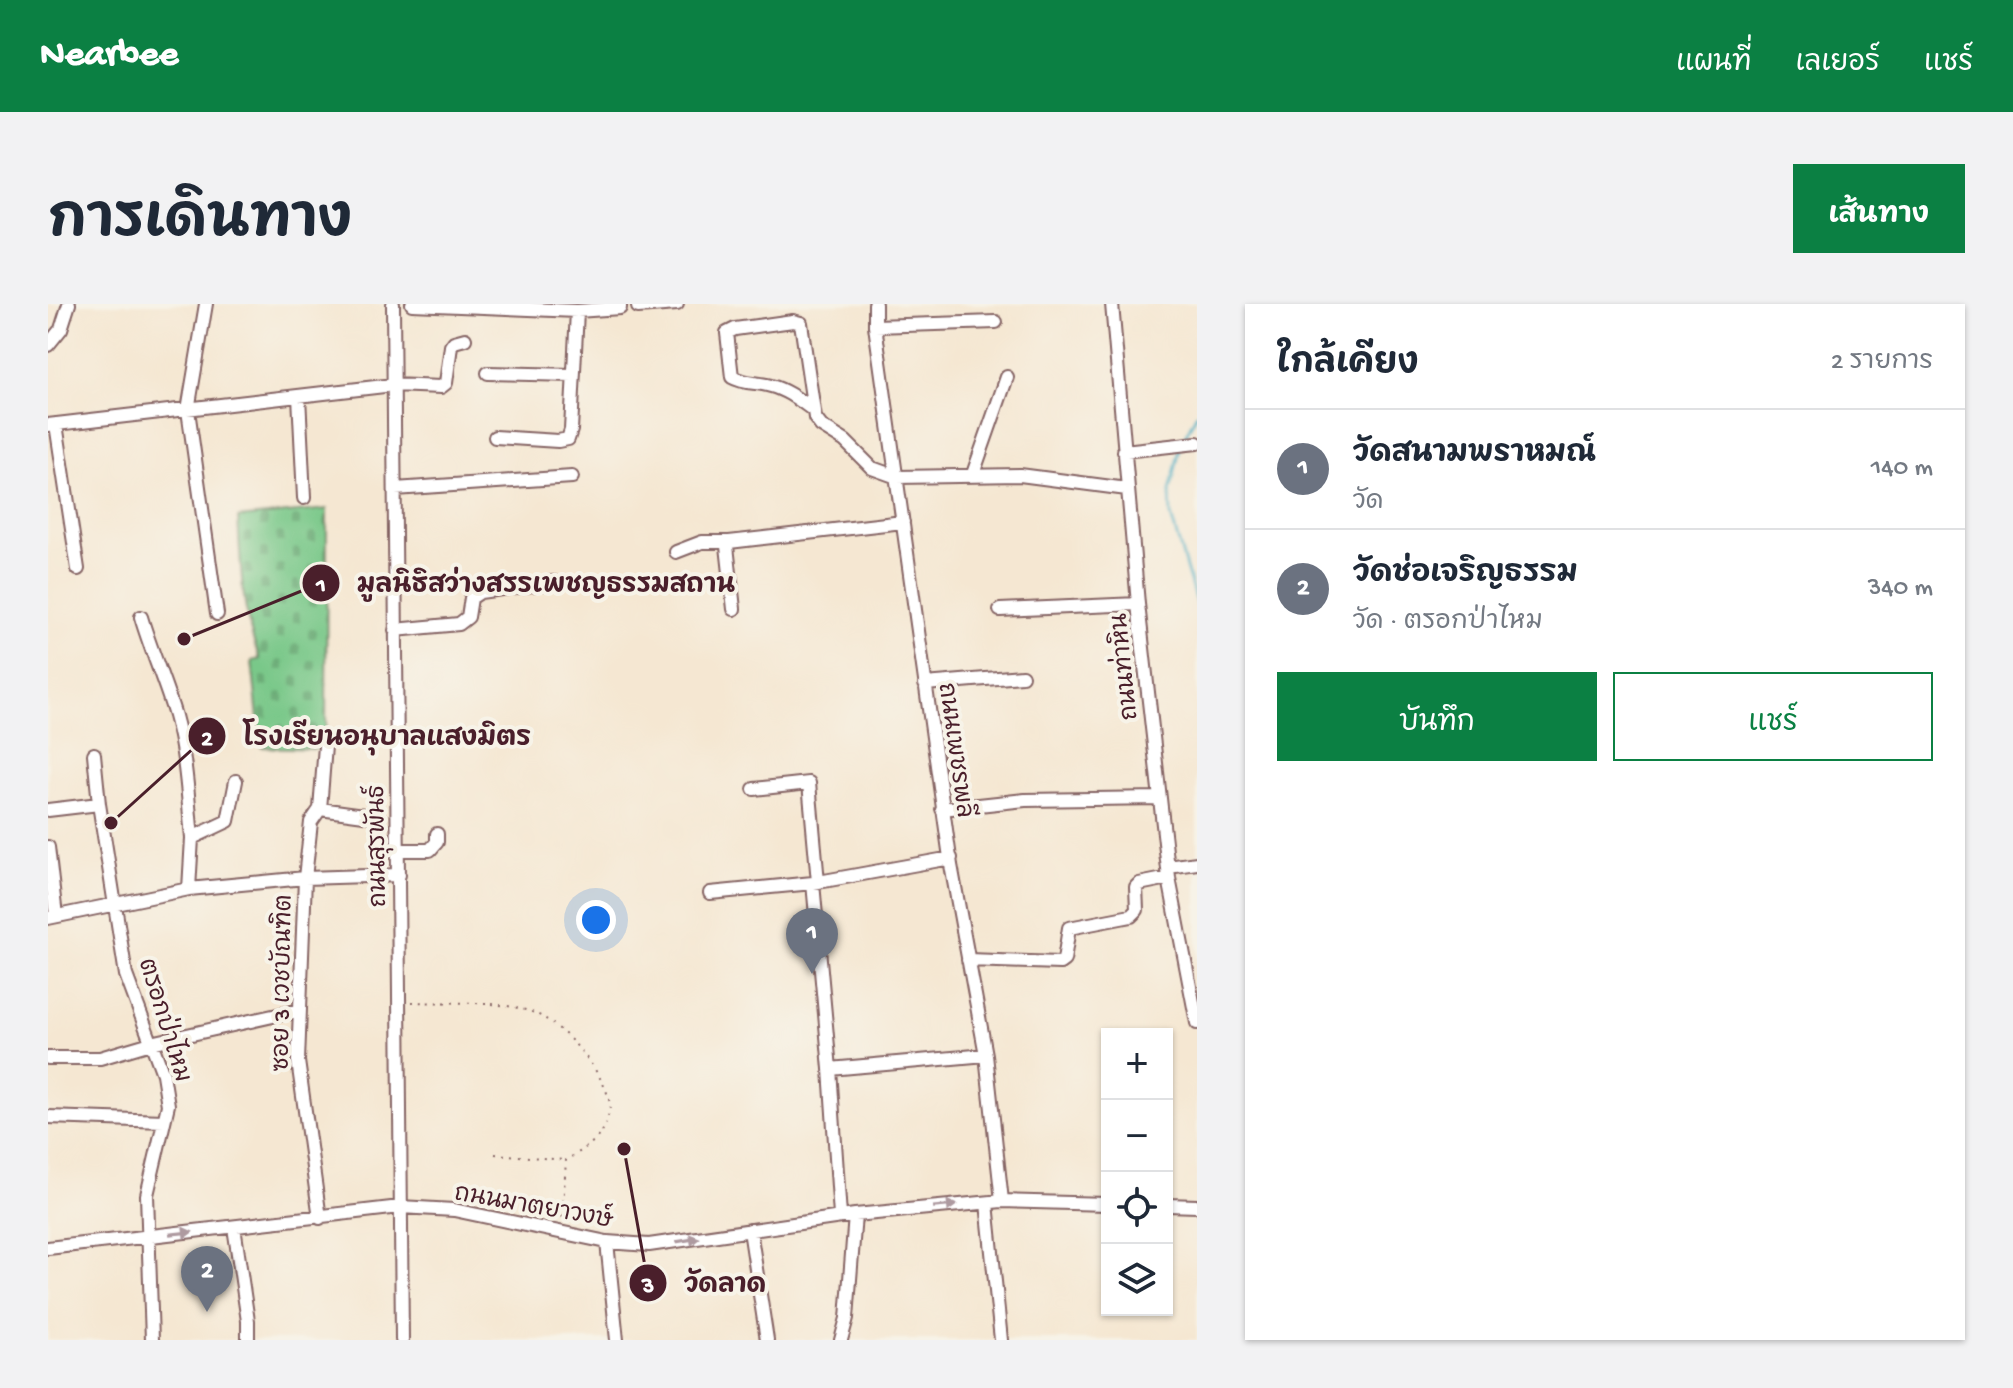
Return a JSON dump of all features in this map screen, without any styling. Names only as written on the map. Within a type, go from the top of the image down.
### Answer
[{"type":"street","points":[[48,345],[61,329],[69,304]]},
{"type":"street","points":[[206,304],[188,410],[217,614]]},
{"type":"street","name":"ถนนสุรพันธ์","points":[[393,304],[402,1340]]},
{"type":"street","points":[[412,304],[577,311],[620,308],[620,304]]},
{"type":"street","points":[[638,307],[677,304]]},
{"type":"street","name":"ถนนเพชรพลี","points":[[875,304],[875,326],[942,809],[986,1055],[1002,1201]]},
{"type":"street","name":"ถนนท่าหิน","points":[[1112,304],[1138,604],[1168,872],[1197,1023]]},
{"type":"street","points":[[495,437],[568,439],[577,311]]},
{"type":"street","points":[[812,409],[781,389],[732,377],[727,333],[735,329],[793,321],[801,323],[812,409],[821,426],[845,441],[872,468],[897,477],[1020,475],[1127,489]]},
{"type":"street","points":[[875,326],[996,322]]},
{"type":"street","points":[[78,569],[52,425],[393,385],[446,385],[451,346],[465,339]]},
{"type":"street","points":[[488,373],[573,375]]},
{"type":"street","points":[[973,474],[1007,377]]},
{"type":"street","points":[[299,396],[304,498]]},
{"type":"street","points":[[1124,451],[1196,442]]},
{"type":"street","points":[[395,489],[572,477]]},
{"type":"street","points":[[676,552],[702,542],[729,542],[903,522]]},
{"type":"street","points":[[729,542],[734,609]]},
{"type":"street","points":[[395,630],[459,624],[468,617],[471,598],[480,592],[554,582]]},
{"type":"street","points":[[1000,610],[1138,604]]},
{"type":"street","points":[[141,617],[176,718],[192,838],[189,889]]},
{"type":"street","points":[[925,684],[1022,676]]},
{"type":"street","name":"ซอย 3 เวชบัณฑิต","points":[[320,1218],[298,1061],[305,878],[311,822],[320,809],[325,746]]},
{"type":"street","name":"ตรอกป่าไหม","points":[[94,754],[113,903],[126,975],[163,1074],[168,1105],[147,1195],[152,1340]]},
{"type":"street","points":[[192,838],[228,821],[236,781]]},
{"type":"street","points":[[754,789],[809,783],[840,1216]]},
{"type":"street","points":[[942,809],[1025,800],[1160,798]]},
{"type":"street","points":[[48,810],[99,804]]},
{"type":"street","points":[[320,809],[379,817]]},
{"type":"street","points":[[398,850],[430,850],[437,842],[437,834]]},
{"type":"street","points":[[48,847],[52,917],[189,889],[305,878],[399,875]]},
{"type":"street","points":[[710,893],[816,882],[951,858]]},
{"type":"street","points":[[968,960],[1060,963],[1064,960],[1066,930],[1131,916],[1137,910],[1136,887],[1139,884],[1197,863]]},
{"type":"street","points":[[48,1058],[100,1058],[151,1043],[300,1010]]},
{"type":"street","points":[[830,1069],[986,1055]]},
{"type":"street","points":[[48,1117],[164,1121]]},
{"type":"street","name":"ถนนมาตยาวงษ์","points":[[48,1248],[400,1207],[454,1210],[607,1242],[649,1245],[840,1216],[1002,1201],[1101,1204]]},
{"type":"street","points":[[987,1203],[1001,1340]]},
{"type":"street","points":[[1173,1205],[1197,1206]]},
{"type":"street","points":[[841,1340],[847,1318],[855,1215]]},
{"type":"street","points":[[234,1227],[248,1340]]},
{"type":"street","points":[[750,1230],[767,1340]]},
{"type":"street","points":[[607,1242],[617,1340]]},
{"type":"path","points":[[399,1001],[515,1007],[537,1014],[556,1025],[592,1067],[610,1106],[605,1127],[586,1148],[566,1160],[495,1154]]},
{"type":"path","points":[[562,1232],[566,1160]]},
{"type":"green space","points":[[327,509],[326,739],[318,749],[261,747],[252,661],[260,659],[245,607],[238,518]]},
{"type":"waterway","points":[[1182,442],[1197,413]]},
{"type":"waterway","points":[[1180,449],[1170,491],[1171,516],[1197,606]]},
{"type":"place","name":"มูลนิธิสว่างสรรเพชญธรรมสถาน","points":[[184,639]]},
{"type":"place","name":"โรงเรียนอนุบาลแสงมิตร","points":[[111,823]]},
{"type":"place","name":"วัดสนามพราหมณ์","points":[[812,974]]},
{"type":"place","name":"วัดลาด","points":[[624,1149]]},
{"type":"place","name":"วัดช่อเจริญธรรม","points":[[207,1312]]}]
